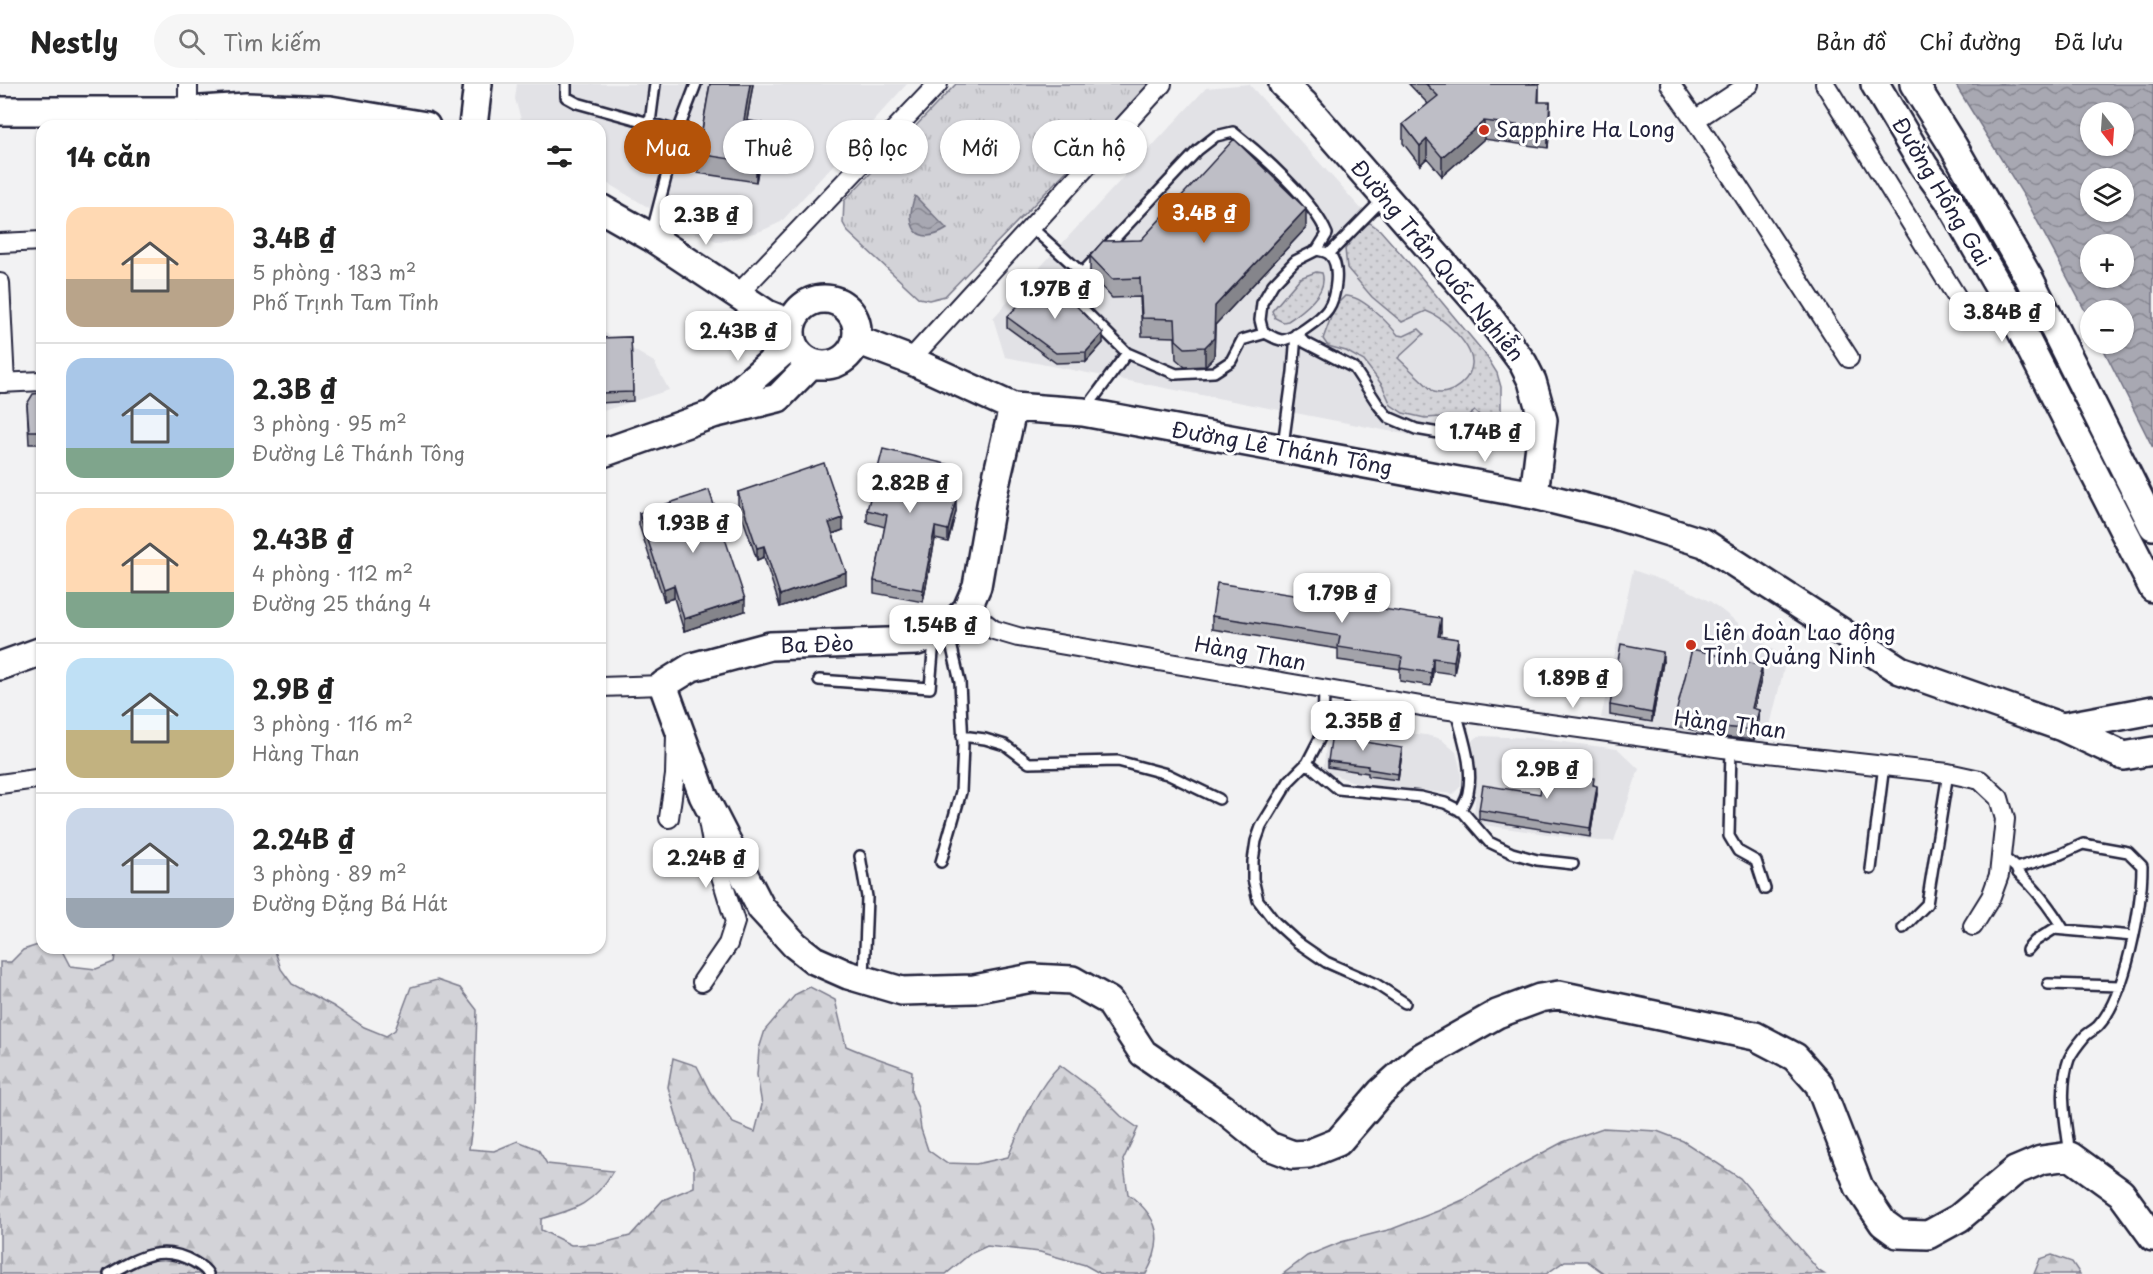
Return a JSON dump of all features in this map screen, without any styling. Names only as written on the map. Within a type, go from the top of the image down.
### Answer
[{"type":"street","points":[[188,84],[188,118]]},
{"type":"street","points":[[474,120],[478,84]]},
{"type":"street","points":[[738,294],[938,84]]},
{"type":"street","points":[[910,360],[1162,84]]},
{"type":"street","name":"Đường Trần Quốc Nghiễn","points":[[1283,84],[1303,103],[1386,196],[1482,308],[1523,363],[1532,381],[1543,420],[1534,495]]},
{"type":"street","points":[[1695,120],[1749,84]]},
{"type":"street","points":[[1825,84],[1958,299]]},
{"type":"street","name":"Đường Hồng Gai","points":[[1875,84],[1924,166],[1952,207],[2002,293],[2153,588]]},
{"type":"street","name":"Đường Hồng Gai","points":[[1914,84],[2030,280],[2153,526]]},
{"type":"street","points":[[1680,87],[1695,120],[1849,358]]},
{"type":"street","points":[[0,111],[188,118],[246,107],[330,110],[390,120]]},
{"type":"street","points":[[1952,207],[1978,190]]},
{"type":"street","points":[[606,211],[651,237],[767,314],[792,334],[804,358],[812,363],[821,365],[840,362],[848,356],[857,340],[856,321],[852,313],[845,306],[828,299],[818,299],[801,308],[792,334],[713,414]]},
{"type":"street","points":[[0,243],[36,241]]},
{"type":"street","points":[[0,283],[2,383],[36,381]]},
{"type":"street","name":"Đường Lê Thánh Tông","points":[[857,340],[910,360],[1013,407],[1083,412],[1534,495],[1615,515],[1704,543],[1900,670],[2062,727],[2124,756],[2153,750]]},
{"type":"street","points":[[606,452],[713,414],[778,398],[812,363]]},
{"type":"street","points":[[941,632],[966,609],[977,586],[992,499],[1013,407]]},
{"type":"street","name":"Hàng Than","points":[[966,609],[994,630],[1018,637],[1324,690],[1456,711],[1731,749],[1884,765],[1948,773],[1980,780],[2000,798],[2005,819],[1999,875],[1973,926]]},
{"type":"street","name":"Ba Đèo","points":[[663,685],[692,667],[770,646],[917,641],[941,632]]},
{"type":"street","points":[[0,666],[36,653]]},
{"type":"street","points":[[606,687],[663,685],[703,795],[761,908],[795,945],[814,960],[848,975],[902,991],[974,988],[1032,978],[1072,980],[1109,1001],[1143,1053],[1224,1109],[1269,1146],[1293,1155],[1308,1154],[1338,1142],[1381,1092],[1418,1059],[1497,1014],[1540,998],[1559,996],[1755,1036],[1795,1058],[1819,1084],[1859,1187],[1883,1223],[1898,1234],[1928,1235],[1959,1218],[2015,1171],[2041,1160],[2070,1156],[2121,1194],[2153,1236]]},
{"type":"street","name":"Đường Lê Thánh Tông","points":[[2062,727],[2153,710]]},
{"type":"street","points":[[669,819],[675,774],[677,724]]},
{"type":"street","points":[[0,784],[36,779]]},
{"type":"street","points":[[702,982],[728,944],[735,922],[714,853],[703,795]]},
{"type":"lane","points":[[566,84],[566,97],[577,104],[638,120]]},
{"type":"lane","points":[[650,120],[656,84]]},
{"type":"lane","points":[[682,120],[696,84]]},
{"type":"lane","points":[[1266,333],[1242,340],[1231,361],[1214,372],[1176,374],[1127,353],[1073,299],[1068,291],[1082,273],[1198,150],[1216,135],[1233,132],[1260,153],[1321,219],[1327,234],[1317,250],[1294,261],[1273,284],[1262,303],[1260,320],[1263,332],[1266,333],[1281,340],[1296,334],[1328,309],[1334,294],[1336,264],[1329,254],[1317,250]]},
{"type":"lane","points":[[651,237],[667,174]]},
{"type":"lane","points":[[1329,254],[1386,196]]},
{"type":"lane","points":[[1031,226],[1082,273]]},
{"type":"lane","points":[[1296,334],[1304,342],[1354,368],[1378,406],[1388,417],[1416,429],[1439,433],[1460,432],[1479,426]]},
{"type":"lane","points":[[1283,449],[1296,334]]},
{"type":"lane","points":[[1083,412],[1127,353]]},
{"type":"lane","points":[[819,680],[930,688],[941,632]]},
{"type":"lane","points":[[941,632],[960,682],[962,736],[961,792],[941,862]]},
{"type":"lane","points":[[1324,690],[1323,732],[1307,763],[1283,790],[1258,834],[1253,861],[1253,879],[1258,900],[1275,922],[1297,942],[1326,963],[1376,984],[1405,1003]]},
{"type":"lane","points":[[1456,711],[1470,777],[1468,794],[1460,811]]},
{"type":"lane","points":[[962,736],[985,738],[1005,746],[1029,763],[1118,761],[1167,774],[1219,799]]},
{"type":"lane","points":[[1731,749],[1729,836],[1738,851],[1756,861],[1765,889]]},
{"type":"lane","points":[[1307,763],[1338,789],[1420,797],[1445,803],[1460,811],[1489,842],[1512,853],[1536,860],[1573,864]]},
{"type":"lane","points":[[1870,869],[1884,765]]},
{"type":"lane","points":[[1903,928],[1927,904],[1948,773]]},
{"type":"lane","points":[[2016,867],[2061,854],[2083,844],[2128,852],[2142,866],[2142,882],[2133,936],[2120,986],[2099,1025],[2085,1035],[2070,1058],[2062,1090],[2070,1156]]},
{"type":"lane","points":[[2001,855],[2016,867],[2018,873],[2042,897],[2064,930]]},
{"type":"lane","points":[[860,856],[867,897],[864,980]]},
{"type":"lane","points":[[2027,950],[2035,941],[2054,929],[2133,936]]},
{"type":"lane","points":[[2048,984],[2120,986]]},
{"type":"lane","points":[[109,1274],[144,1255],[170,1252],[190,1260],[206,1270],[208,1274]]},
{"type":"shaded area","points":[[517,84],[907,84],[874,120],[826,120],[826,173],[781,222],[761,231],[720,242],[687,230],[606,183],[606,120],[521,120],[515,99]]},
{"type":"shaded area","points":[[1249,84],[1380,230],[1485,354],[1497,373],[1501,387],[1501,422],[1486,438],[1461,445],[1005,357],[993,318],[1126,174],[1147,174],[1147,152],[1206,88]]},
{"type":"shaded area","points":[[606,334],[654,362],[669,390],[606,410]]},
{"type":"shaded area","name":"Liên đoàn Lao động Tỉnh Quảng Ninh","points":[[1633,570],[1684,588],[1711,602],[1786,660],[1765,746],[1713,741],[1601,718]]},
{"type":"shaded area","points":[[1329,724],[1426,735],[1441,739],[1456,752],[1461,772],[1461,786],[1453,794],[1357,783],[1323,771]]},
{"type":"shaded area","points":[[1479,736],[1533,738],[1618,749],[1639,769],[1614,841],[1598,841],[1484,825],[1474,817],[1477,772],[1472,741]]},
{"type":"green space","points":[[956,84],[1151,84],[1116,120],[1032,120],[1032,174],[1064,174],[945,296],[929,300],[919,298],[848,232],[843,223],[844,201],[870,174],[928,174],[928,120],[922,120]]},
{"type":"green space","points":[[1370,223],[1380,230],[1416,271],[1485,354],[1497,373],[1501,387],[1501,422],[1495,430],[1475,411],[1457,424],[1442,417],[1425,418],[1403,413],[1391,405],[1382,385],[1364,361],[1346,351],[1328,346],[1323,339],[1335,306],[1345,296],[1352,297],[1374,310],[1398,335],[1404,336],[1419,329],[1424,334],[1398,358],[1434,392],[1447,392],[1454,389],[1465,380],[1472,367],[1466,346],[1440,319],[1426,311],[1402,322],[1372,297],[1347,268],[1345,249],[1364,225]]},
{"type":"green space","points":[[1316,272],[1322,273],[1323,280],[1322,287],[1313,301],[1288,321],[1283,322],[1275,318],[1272,311],[1300,278]]},
{"type":"green space","points":[[36,946],[36,954],[64,954],[70,966],[96,969],[114,962],[115,954],[276,954],[281,969],[292,984],[333,1006],[364,1027],[386,1036],[395,1030],[411,987],[437,980],[460,988],[477,1010],[474,1110],[469,1149],[494,1151],[518,1141],[538,1149],[547,1164],[613,1171],[599,1191],[583,1204],[541,1219],[541,1230],[571,1245],[599,1244],[630,1236],[663,1200],[694,1187],[694,1168],[668,1087],[673,1058],[697,1066],[710,1092],[733,1123],[755,1132],[762,1105],[757,1075],[759,1049],[765,1030],[796,994],[810,987],[835,1000],[846,1046],[912,1071],[911,1092],[918,1108],[921,1129],[928,1150],[946,1163],[976,1164],[1008,1157],[1036,1097],[1060,1065],[1099,1094],[1121,1116],[1138,1128],[1123,1160],[1128,1194],[1147,1211],[1152,1220],[1156,1230],[1156,1250],[1146,1274],[1101,1274],[1085,1265],[1040,1252],[987,1246],[970,1254],[946,1274],[0,1274],[0,962],[11,962],[23,950]]},
{"type":"green space","points":[[1603,1128],[1657,1131],[1683,1141],[1740,1178],[1824,1274],[1605,1274],[1587,1261],[1565,1261],[1546,1274],[1283,1274],[1307,1256],[1341,1242],[1392,1229],[1465,1199],[1563,1142]]},
{"type":"green space","points":[[2052,1255],[2072,1262],[2080,1274],[2034,1274],[2040,1259]]},
{"type":"water","points":[[1955,84],[2153,84],[2153,448],[2106,354],[2134,354],[2134,300],[2080,301],[2024,196]]},
{"type":"water","points":[[915,196],[947,229],[927,236],[920,235],[915,230],[911,216]]},
{"type":"building","points":[[710,84],[750,84],[744,120],[723,120],[723,158],[711,156],[711,120],[704,120]]},
{"type":"building","name":"Sapphire Ha Long","points":[[1426,84],[1539,84],[1538,102],[1550,102],[1548,129],[1484,121],[1442,157],[1427,139],[1420,146],[1403,124],[1438,96]]},
{"type":"building","points":[[1234,139],[1306,209],[1215,306],[1214,338],[1205,347],[1185,348],[1176,340],[1175,319],[1142,318],[1140,278],[1112,279],[1090,256],[1103,241],[1141,240]]},
{"type":"building","points":[[1047,276],[1103,333],[1086,352],[1056,353],[1007,317]]},
{"type":"building","points":[[631,337],[633,392],[606,393],[606,338]]},
{"type":"building","points":[[33,394],[36,394],[36,431],[29,431],[27,404]]},
{"type":"building","points":[[883,449],[959,467],[951,497],[956,499],[948,530],[935,527],[923,590],[874,581],[887,515],[867,510]]},
{"type":"building","points":[[824,463],[843,518],[829,523],[846,572],[780,595],[764,546],[757,548],[738,492]]},
{"type":"building","points":[[709,490],[745,599],[684,619],[674,585],[664,589],[639,513]]},
{"type":"building","points":[[1217,583],[1441,618],[1438,636],[1458,639],[1454,661],[1433,658],[1431,673],[1400,668],[1402,657],[1338,647],[1340,636],[1212,616]]},
{"type":"building","points":[[1621,644],[1663,652],[1652,713],[1610,705]]},
{"type":"building","points":[[1692,649],[1762,666],[1752,708],[1759,710],[1754,730],[1723,727],[1675,717]]},
{"type":"building","points":[[1333,726],[1355,729],[1354,740],[1402,748],[1398,774],[1368,769],[1368,766],[1328,761]]},
{"type":"building","points":[[1544,770],[1594,778],[1593,785],[1597,786],[1590,828],[1479,810],[1483,785],[1540,794]]},
{"type":"place","name":"Sapphire Ha Long","points":[[1484,130]]},
{"type":"place","name":"Liên đoàn Lao động Tỉnh Quảng Ninh","points":[[1691,645]]}]
